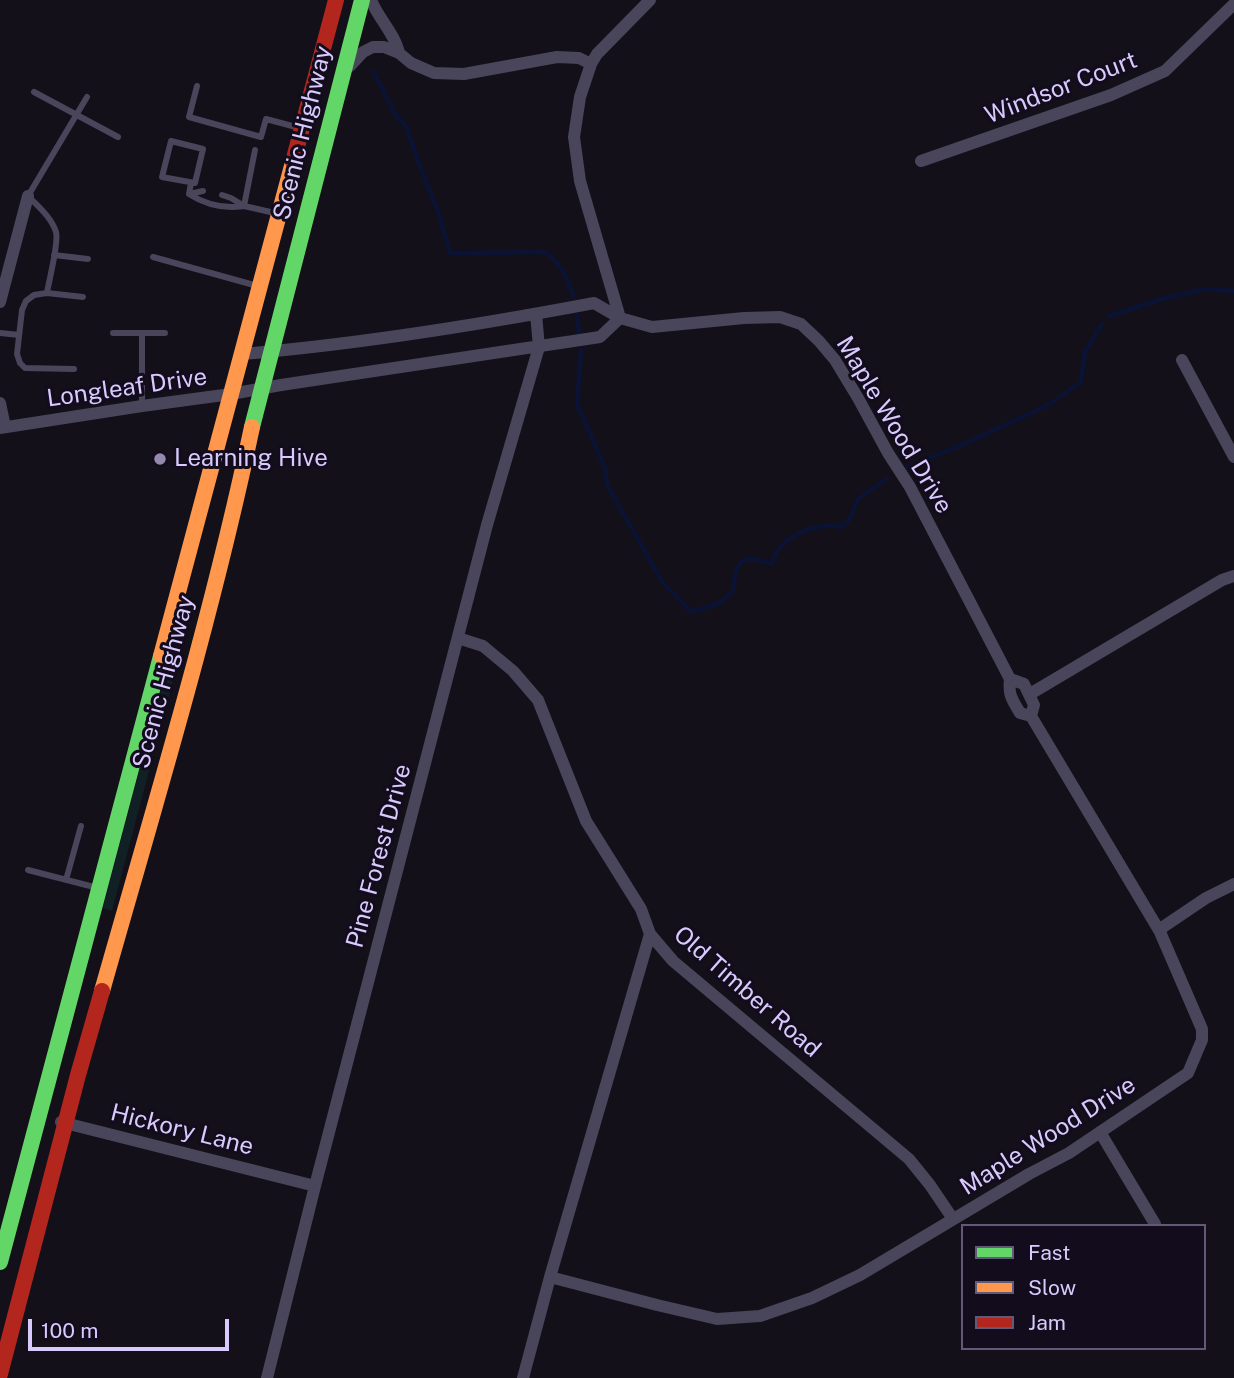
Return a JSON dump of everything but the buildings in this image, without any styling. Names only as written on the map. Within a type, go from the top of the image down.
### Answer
[{"type":"highway","name":"Scenic Highway","points":[[0,1262],[336,0]]},
{"type":"highway","name":"Scenic Highway","points":[[0,1374],[65,1123],[190,679],[270,352],[362,0]]},
{"type":"street","points":[[371,0],[399,52]]},
{"type":"street","points":[[261,389],[600,337],[620,318],[580,181],[574,137],[580,97],[591,64],[597,54],[650,0]]},
{"type":"street","name":"Windsor Court","points":[[921,161],[1111,95],[1165,71],[1234,4]]},
{"type":"street","points":[[340,80],[357,57],[373,47],[399,52],[411,63],[434,73],[464,74],[557,57],[579,58],[591,64]]},
{"type":"street","points":[[0,302],[28,196]]},
{"type":"street","name":"Maple Wood Drive","points":[[242,354],[374,339],[594,303],[620,318],[652,327],[780,317],[801,324],[835,360],[910,488],[1010,679],[1008,692],[1014,704],[1020,713],[1031,716],[1160,932],[1197,1014],[1202,1040],[1188,1073],[1069,1153],[860,1275],[812,1298],[760,1316],[717,1319],[550,1277]]},
{"type":"street","points":[[536,314],[539,347]]},
{"type":"street","name":"Pine Forest Drive","points":[[267,1378],[487,525],[539,347]]},
{"type":"street","points":[[1182,360],[1234,457]]},
{"type":"street","name":"Longleaf Drive","points":[[2,428],[261,389]]},
{"type":"street","points":[[0,403],[2,428]]},
{"type":"street","points":[[1030,695],[1222,580],[1234,576]]},
{"type":"street","name":"Old Timber Road","points":[[458,638],[483,646],[513,671],[538,700],[586,821],[641,909],[650,934],[673,961],[909,1159],[953,1219]]},
{"type":"street","name":"Maple Wood Drive","points":[[1010,679],[1024,684],[1034,705],[1031,716]]},
{"type":"street","points":[[1160,932],[1163,927],[1206,898],[1234,884]]},
{"type":"street","points":[[523,1378],[650,934]]},
{"type":"street","name":"Hickory Lane","points":[[39,1116],[315,1186]]},
{"type":"street","points":[[1100,1132],[1155,1223]]},
{"type":"lane","points":[[197,86],[189,117],[261,137],[266,119],[301,129]]},
{"type":"lane","points":[[34,92],[118,137]]},
{"type":"lane","points":[[47,293],[57,234],[53,224],[28,196],[87,97]]},
{"type":"lane","points":[[171,141],[203,149],[195,183],[191,183],[162,177],[171,141]]},
{"type":"lane","points":[[244,206],[255,150]]},
{"type":"lane","points":[[189,194],[191,183]]},
{"type":"lane","points":[[189,194],[203,191]]},
{"type":"lane","points":[[189,194],[200,201],[228,208],[244,206]]},
{"type":"lane","points":[[222,195],[244,206],[279,214]]},
{"type":"lane","points":[[54,255],[88,259]]},
{"type":"lane","points":[[153,257],[260,286]]},
{"type":"lane","points":[[74,369],[24,368],[17,354],[22,310],[26,301],[34,295],[47,293],[83,297]]},
{"type":"lane","points":[[0,333],[19,335]]},
{"type":"lane","points":[[113,333],[165,333]]},
{"type":"lane","points":[[142,333],[142,405]]},
{"type":"lane","points":[[66,880],[81,826]]},
{"type":"lane","points":[[28,870],[99,888]]},
{"type":"shaded area","points":[[182,610],[190,612],[190,616],[112,911],[103,908]]},
{"type":"waterway","points":[[373,71],[395,114],[406,126],[438,211],[450,253],[546,252],[563,272],[573,296]]},
{"type":"waterway","points":[[1109,316],[1162,299],[1206,289],[1234,291]]},
{"type":"waterway","points":[[577,315],[579,335]]},
{"type":"waterway","points":[[907,467],[1048,405],[1081,382],[1085,352],[1102,324]]},
{"type":"waterway","points":[[581,350],[577,404],[605,468],[607,485],[663,583],[691,612],[720,603],[733,591],[737,568],[744,560],[755,559],[772,564],[779,549],[792,537],[817,527],[842,527],[850,519],[858,499],[886,479]]},
{"type":"traffic: fast","points":[[252,427],[362,0]]},
{"type":"traffic: fast","points":[[0,1262],[161,656]]},
{"type":"traffic: slow","points":[[161,656],[293,162]]},
{"type":"traffic: slow","points":[[102,991],[201,640],[252,427]]},
{"type":"traffic: jam","points":[[293,162],[336,0]]},
{"type":"traffic: jam","points":[[0,1374],[102,991]]},
{"type":"place","name":"Learning Hive","points":[[160,459]]}]
